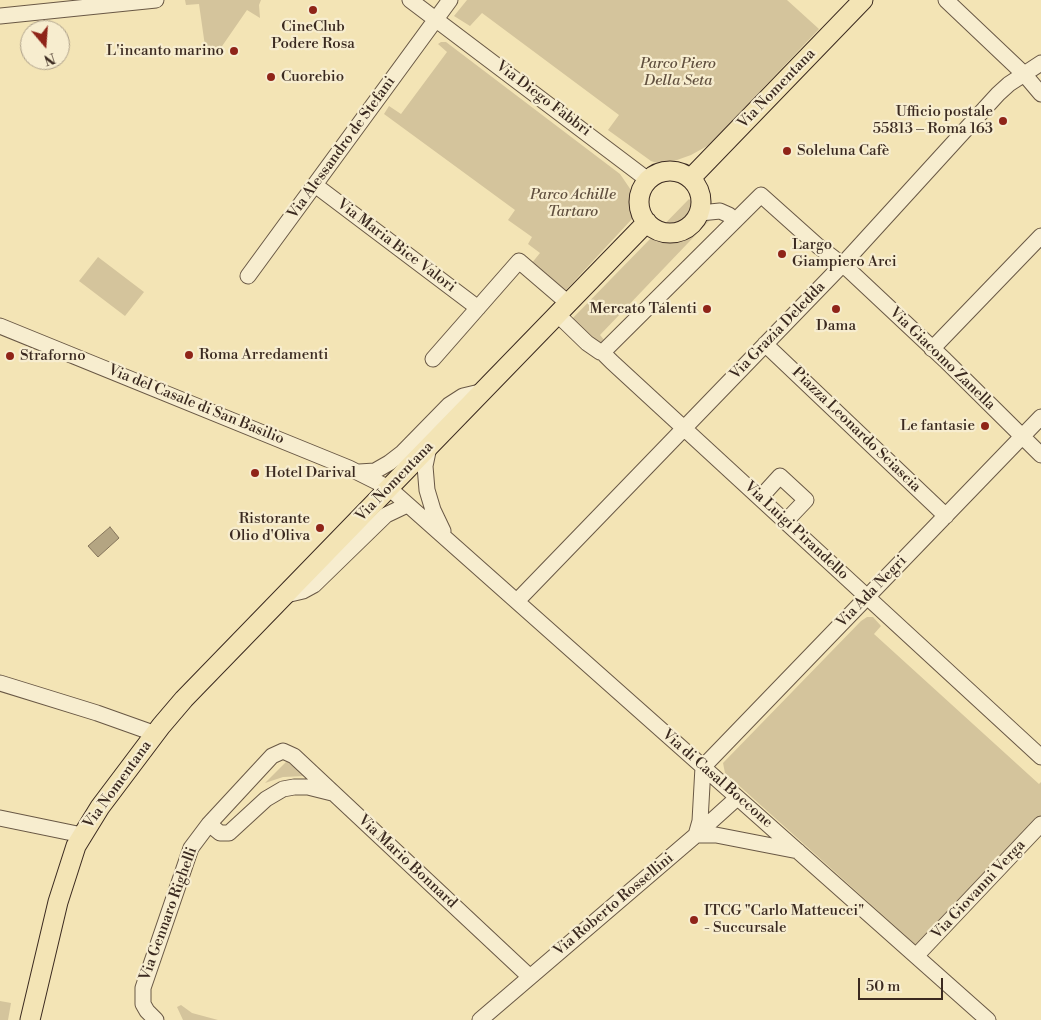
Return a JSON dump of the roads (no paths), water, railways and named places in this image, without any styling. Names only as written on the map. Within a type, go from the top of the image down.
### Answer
[{"type":"main road","name":"Via Nomentana","points":[[691,178],[858,2]]},
{"type":"main road","points":[[670,171],[678,172],[691,178],[700,191],[700,213],[691,225],[678,232],[656,230],[641,213],[641,191],[648,180],[656,175],[670,171]]},
{"type":"main road","name":"Via Nomentana","points":[[30,1020],[62,888],[72,856],[82,835],[100,806],[184,699],[647,222]]},
{"type":"street","points":[[0,16],[44,6],[156,0]]},
{"type":"street","name":"Via Diego Fabbri","points":[[410,0],[648,180]]},
{"type":"street","points":[[436,19],[450,0]]},
{"type":"street","points":[[946,0],[1024,74],[1041,94]]},
{"type":"street","name":"Via Alessandro de Stefani","points":[[248,276],[436,19]]},
{"type":"street","name":"Via Grazia Deledda","points":[[517,601],[842,265],[998,94],[1009,84],[1041,63]]},
{"type":"street","name":"Via Maria Bice Valori","points":[[315,185],[478,308]]},
{"type":"street","points":[[602,352],[607,350],[761,195],[842,265]]},
{"type":"street","points":[[700,213],[720,211],[729,215],[735,221]]},
{"type":"street","points":[[932,349],[1041,236]]},
{"type":"street","points":[[433,359],[519,261],[562,309]]},
{"type":"street","name":"Via Giacomo Zanella","points":[[842,265],[1041,455]]},
{"type":"street","name":"Via Luigi Pirandello","points":[[562,309],[587,343],[602,352],[1041,756]]},
{"type":"street","name":"Via del Casale di San Basilio","points":[[0,326],[359,472],[390,488]]},
{"type":"street","name":"Piazza Leonardo Sciascia","points":[[765,344],[946,516]]},
{"type":"street","name":"Via Nomentana","points":[[359,472],[376,471],[390,463],[449,405],[463,396],[484,391]]},
{"type":"street","name":"Via Ada Negri","points":[[704,767],[1041,417]]},
{"type":"street","name":"Via di Casal Boccone","points":[[429,447],[425,466],[426,490],[445,537]]},
{"type":"street","points":[[760,498],[780,476],[806,500],[786,521]]},
{"type":"street","name":"Via di Casal Boccone","points":[[390,488],[988,1020]]},
{"type":"street","name":"Via Nomentana","points":[[286,595],[304,591],[314,585],[389,513],[407,505]]},
{"type":"street","points":[[0,683],[97,713],[156,734]]},
{"type":"street","name":"Via Mario Bonnard","points":[[283,751],[294,756],[337,795],[530,977]]},
{"type":"street","name":"Via Gennaro Righelli","points":[[156,1020],[146,1011],[142,996],[145,982],[191,848],[209,824],[272,756],[283,751]]},
{"type":"street","points":[[704,767],[700,821],[696,835],[716,835],[800,852]]},
{"type":"street","points":[[209,824],[220,833],[229,832],[266,799],[283,789],[308,787],[337,795]]},
{"type":"street","name":"Via Roberto Rossellini","points":[[480,1020],[737,798]]},
{"type":"street","points":[[0,818],[82,835]]},
{"type":"street","name":"Via Giovanni Verga","points":[[916,956],[1041,824]]},
{"type":"place","name":"CineClub Podere Rosa","points":[[313,10]]},
{"type":"place","name":"L'incanto marino","points":[[234,51]]},
{"type":"place","name":"Cuorebio","points":[[271,77]]},
{"type":"place","name":"Ufficio postale 55813 – Roma 163","points":[[1003,121]]},
{"type":"place","name":"Soleluna Cafè","points":[[787,151]]},
{"type":"place","name":"Largo Giampiero Arci","points":[[782,254]]},
{"type":"place","name":"Mercato Talenti","points":[[707,309]]},
{"type":"place","name":"Dama","points":[[836,309]]},
{"type":"place","name":"Roma Arredamenti","points":[[189,355]]},
{"type":"place","name":"Straforno","points":[[10,356]]},
{"type":"place","name":"Le fantasie","points":[[985,426]]},
{"type":"place","name":"Hotel Darival","points":[[255,473]]},
{"type":"place","name":"Ristorante Olio d'Oliva","points":[[320,528]]},
{"type":"place","name":"ITCG \"Carlo Matteucci\" - Succursale","points":[[694,920]]},
{"type":"park label","name":"Parco Piero Della Seta","points":[[678,72]]},
{"type":"park label","name":"Parco Achille Tartaro","points":[[573,204]]}]
